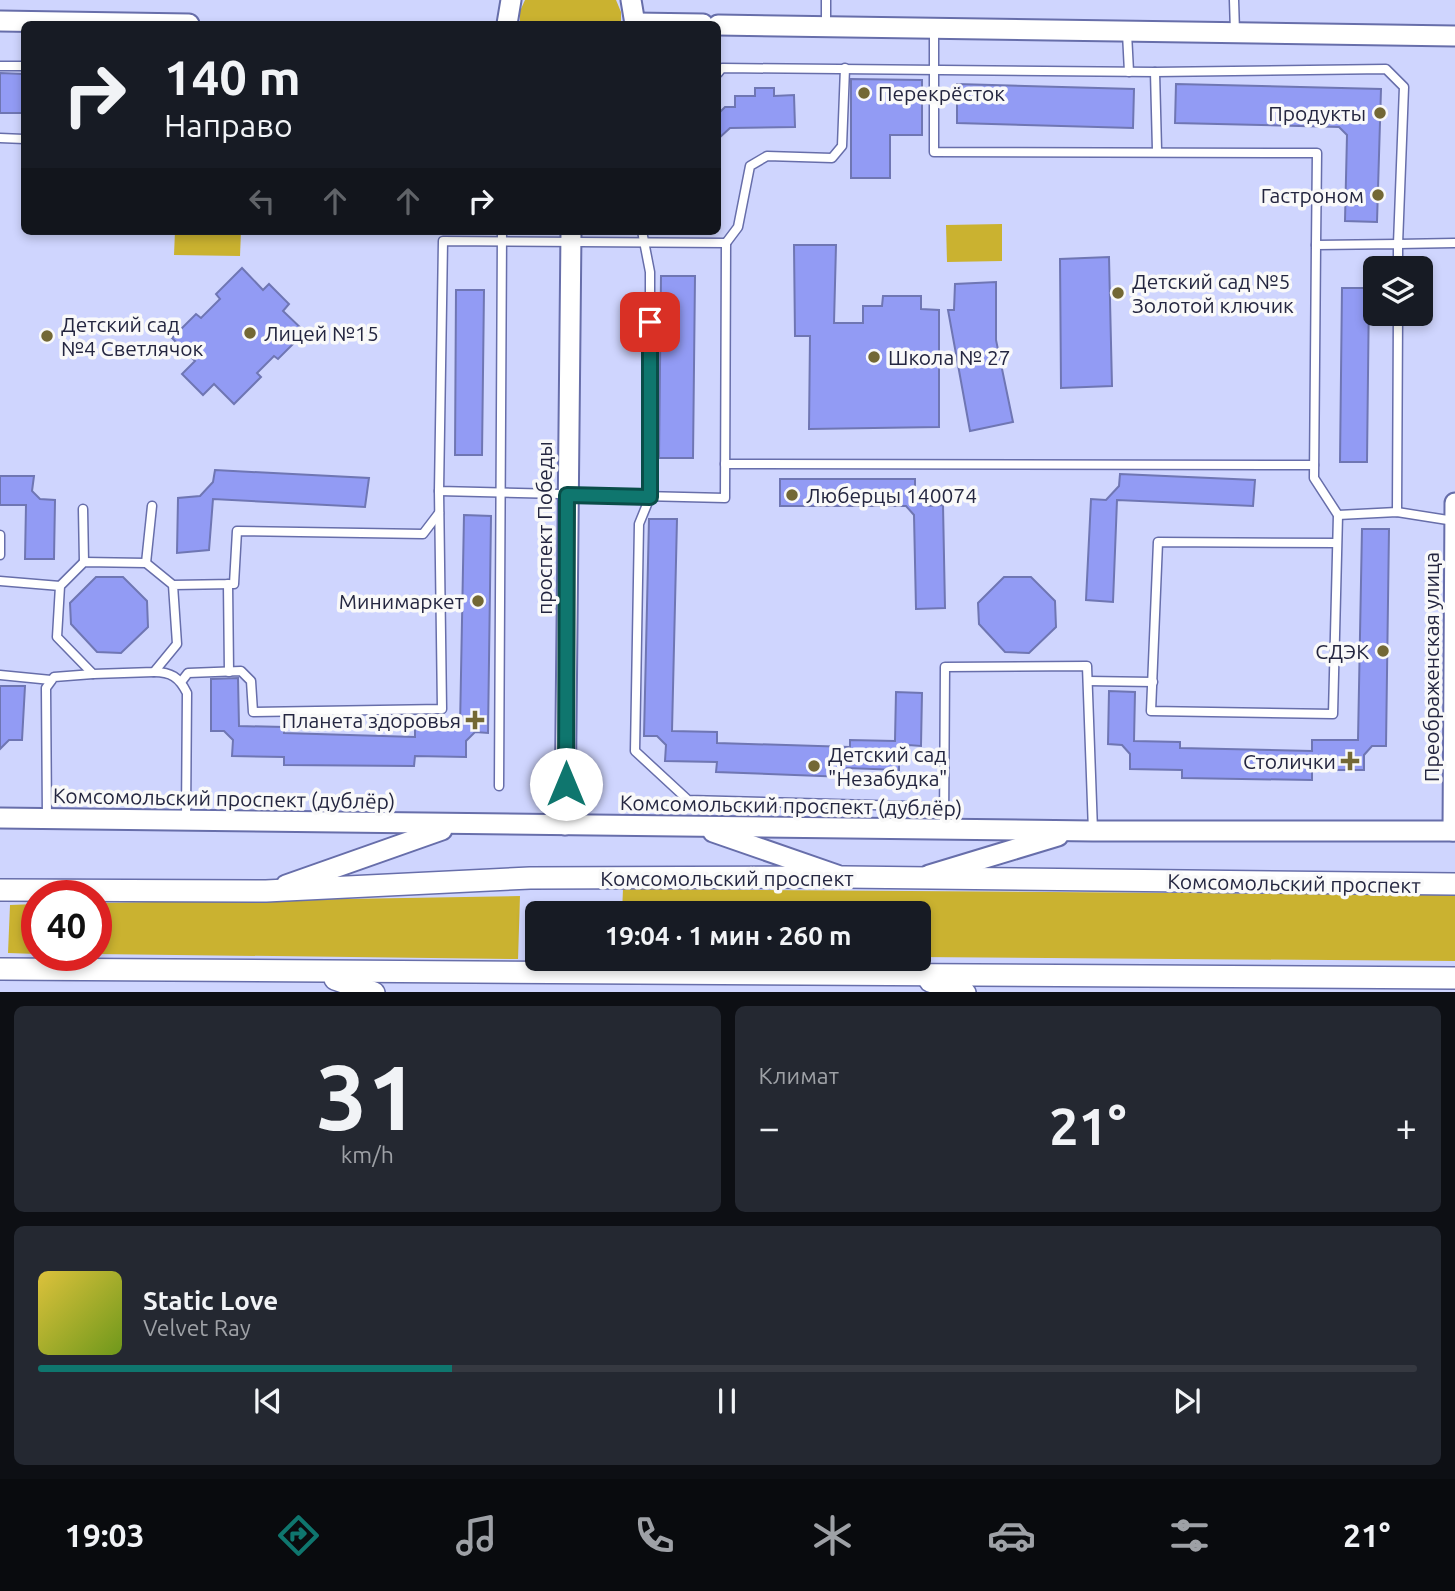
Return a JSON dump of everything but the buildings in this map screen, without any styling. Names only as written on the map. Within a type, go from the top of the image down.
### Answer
[{"type":"main road","name":"Комсомольский проспект","points":[[5,890],[266,891],[530,878],[845,877],[1455,884]]},
{"type":"main road","points":[[4,969],[1455,978]]},
{"type":"main road","points":[[310,972],[374,992]]},
{"type":"main road","points":[[908,974],[965,992]]},
{"type":"street","points":[[507,21],[510,0]]},
{"type":"street","points":[[631,0],[634,21]]},
{"type":"street","points":[[0,21],[21,21]]},
{"type":"street","points":[[721,25],[1455,36]]},
{"type":"street","name":"проспект Победы","points":[[565,825],[570,236]]},
{"type":"street","name":"Преображенская улица","points":[[1454,831],[1455,503]]},
{"type":"street","name":"Комсомольский проспект (дублёр)","points":[[0,818],[1084,831],[1454,831]]},
{"type":"street","points":[[266,891],[327,873],[427,834],[467,824]]},
{"type":"street","points":[[696,826],[845,877]]},
{"type":"street","points":[[917,878],[1084,831]]},
{"type":"lane","points":[[826,0],[826,27]]},
{"type":"lane","points":[[1234,0],[1235,34]]},
{"type":"lane","points":[[934,30],[934,152],[1157,150],[1317,153],[1314,478],[1338,515],[1333,714],[1151,711],[1158,542],[1337,543]]},
{"type":"lane","points":[[1127,32],[1129,72]]},
{"type":"lane","points":[[0,66],[21,66]]},
{"type":"lane","points":[[439,491],[725,498],[726,243],[738,226],[750,166],[766,156],[832,158],[842,146],[845,68]]},
{"type":"lane","points":[[721,69],[1155,72],[1386,69],[1405,87],[1398,256]]},
{"type":"lane","points":[[1155,72],[1157,150]]},
{"type":"lane","points":[[0,138],[21,139]]},
{"type":"lane","points":[[181,682],[188,673],[241,671],[248,676],[253,712],[442,709],[439,491],[443,235]]},
{"type":"lane","points":[[499,786],[502,235]]},
{"type":"lane","points":[[642,235],[650,272],[650,497],[639,524],[635,751],[688,800],[945,807]]},
{"type":"lane","points":[[443,241],[502,241],[570,236],[642,242],[726,243]]},
{"type":"lane","points":[[1316,245],[1455,243]]},
{"type":"lane","points":[[1397,512],[1398,326]]},
{"type":"lane","points":[[725,464],[1314,465]]},
{"type":"lane","points":[[146,563],[152,506]]},
{"type":"lane","points":[[83,509],[84,562]]},
{"type":"lane","points":[[1338,515],[1397,512],[1454,521]]},
{"type":"lane","points":[[93,674],[57,637],[60,586],[84,562],[146,563],[173,585],[234,584],[237,531],[423,534],[439,513]]},
{"type":"lane","points":[[0,535],[0,555]]},
{"type":"lane","points":[[0,581],[60,586]]},
{"type":"lane","points":[[228,584],[229,672]]},
{"type":"lane","points":[[154,672],[177,644],[173,585]]},
{"type":"lane","points":[[944,829],[945,667],[1087,666],[1084,831]]},
{"type":"lane","points":[[0,675],[51,680],[71,674],[168,672],[181,682],[187,692],[186,820]]},
{"type":"lane","points":[[47,819],[46,688],[51,680]]},
{"type":"lane","points":[[1088,681],[1153,682]]},
{"type":"shaded area","points":[[525,0],[616,0],[621,21],[520,21],[520,11]]},
{"type":"shaded area","points":[[1002,224],[1002,261],[947,262],[946,225]]},
{"type":"shaded area","points":[[175,235],[241,235],[240,256],[174,255]]},
{"type":"shaded area","points":[[623,889],[1455,895],[1455,961],[931,957],[931,901],[622,901]]},
{"type":"shaded area","points":[[520,896],[518,959],[112,954],[112,903]]},
{"type":"shaded area","points":[[10,905],[21,905],[21,953],[8,953]]},
{"type":"place","name":"Перекрёсток","points":[[864,93]]},
{"type":"place","name":"Продукты","points":[[1380,113]]},
{"type":"place","name":"Гастроном","points":[[1378,195]]},
{"type":"place","name":"Детский сад №5 Золотой ключик","points":[[1118,293]]},
{"type":"place","name":"Лицей №15","points":[[250,333]]},
{"type":"place","name":"Детский сад №4 Светлячок","points":[[47,336]]},
{"type":"place","name":"Школа № 27","points":[[874,357]]},
{"type":"place","name":"Люберцы 140074","points":[[792,495]]},
{"type":"place","name":"Минимаркет","points":[[478,601]]},
{"type":"place","name":"СДЭК","points":[[1383,651]]},
{"type":"place","name":"Планета здоровья","points":[[475,720]]},
{"type":"place","name":"Столички","points":[[1350,761]]},
{"type":"place","name":"Детский сад \"Незабудка\"","points":[[814,766]]},
{"type":"route","points":[[566,784],[567,495],[650,497],[650,322]]}]
